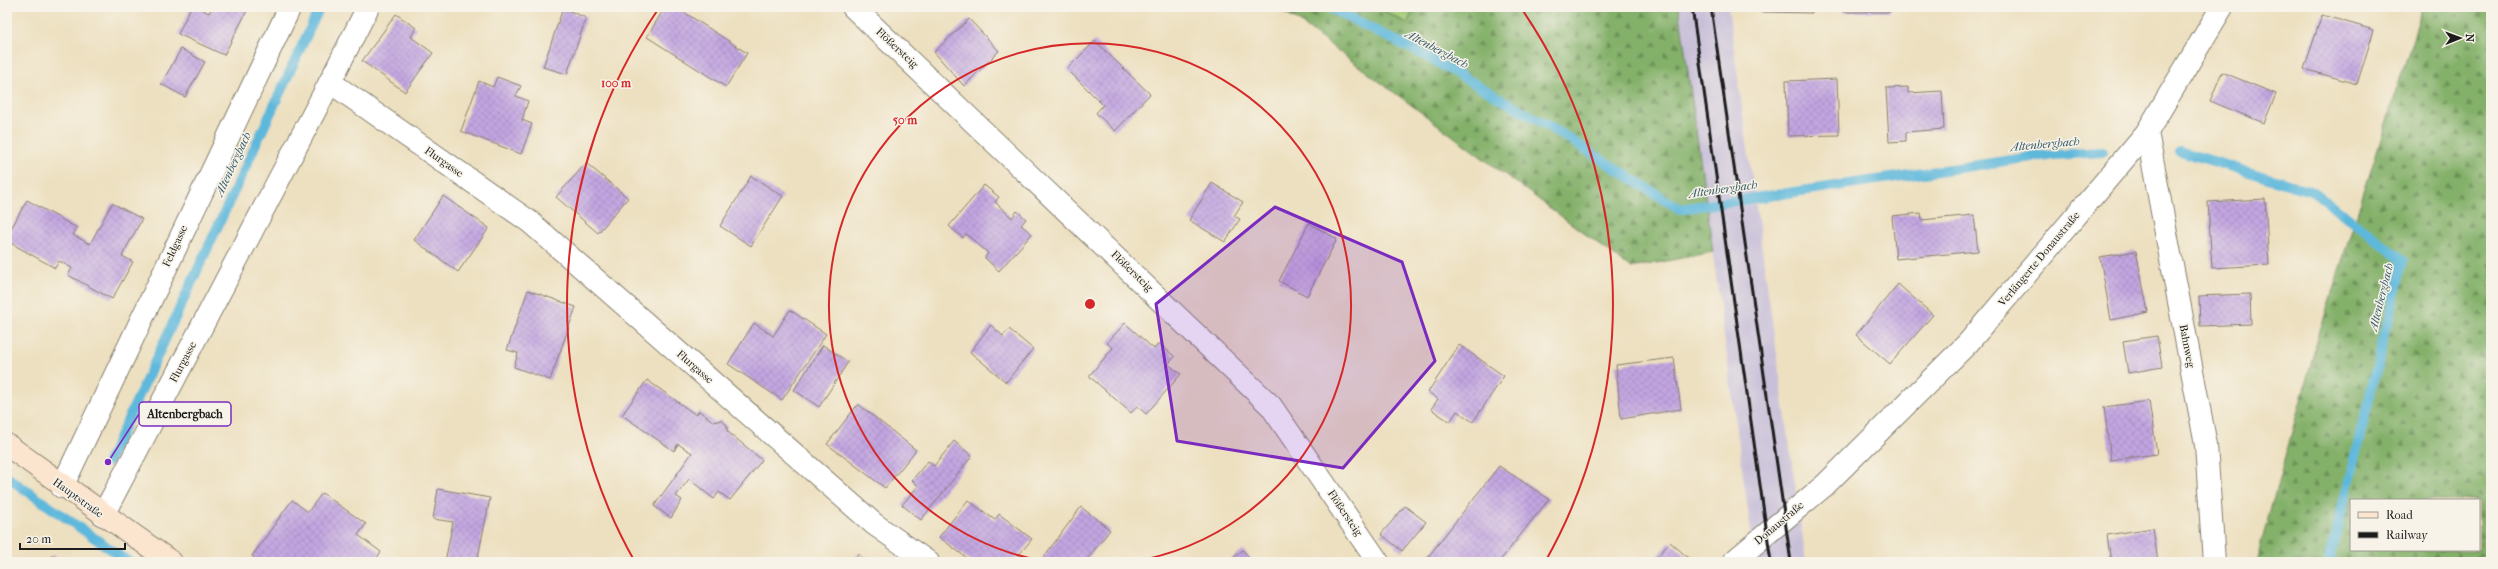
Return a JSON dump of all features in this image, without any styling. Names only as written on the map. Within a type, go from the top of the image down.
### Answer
[{"type":"main road","name":"Hauptstraße","points":[[7,445],[62,486],[171,562]]},
{"type":"street","name":"Feldgasse","points":[[62,486],[290,7]]},
{"type":"street","points":[[330,82],[368,7]]},
{"type":"street","name":"Flößersteig","points":[[853,7],[1271,406],[1378,562]]},
{"type":"street","name":"Verlängerte Donaustraße","points":[[1825,485],[1968,343],[2147,132],[2222,7]]},
{"type":"street","name":"Flurgasse","points":[[103,515],[330,82],[530,222],[874,524],[928,562]]},
{"type":"street","name":"Bahnweg","points":[[2147,132],[2206,445],[2214,562]]},
{"type":"street","name":"Donaustraße","points":[[1734,562],[1825,485]]},
{"type":"highlighted area","points":[[1275,207],[1402,262],[1435,361],[1343,468],[1177,441],[1156,304]]},
{"type":"shaded area","points":[[1679,7],[1728,7],[1806,562],[1755,562]]},
{"type":"green space","points":[[1274,7],[1376,7],[1407,23],[1416,7],[1679,7],[1713,252],[1631,268],[1298,21]]},
{"type":"green space","points":[[1376,7],[1416,7],[1407,23]]},
{"type":"green space","points":[[2423,7],[2491,7],[2491,562],[2256,562],[2321,327]]},
{"type":"building","points":[[191,7],[197,7],[209,13],[212,7],[249,7],[224,55],[178,34]]},
{"type":"building","points":[[665,7],[676,7],[747,53],[726,87],[647,37]]},
{"type":"building","points":[[1760,7],[1812,7],[1812,13],[1760,12]]},
{"type":"building","points":[[1842,7],[1890,7],[1890,12],[1843,12]]},
{"type":"building","points":[[563,8],[586,18],[567,74],[543,67]]},
{"type":"building","points":[[396,14],[416,28],[411,37],[433,53],[405,92],[362,61]]},
{"type":"building","points":[[2322,15],[2374,30],[2357,84],[2304,69]]},
{"type":"building","points":[[969,19],[999,51],[964,86],[934,52]]},
{"type":"building","points":[[1095,41],[1150,94],[1115,131],[1096,113],[1103,105],[1067,69]]},
{"type":"building","points":[[181,49],[205,62],[185,97],[161,84]]},
{"type":"building","points":[[2222,72],[2276,94],[2264,123],[2210,101]]},
{"type":"building","points":[[497,77],[521,86],[516,96],[528,101],[522,120],[532,124],[521,154],[461,131],[479,81],[493,87]]},
{"type":"building","points":[[1837,79],[1839,135],[1788,136],[1786,81]]},
{"type":"building","points":[[1908,87],[1908,93],[1942,91],[1944,129],[1906,132],[1906,141],[1889,142],[1886,88]]},
{"type":"building","points":[[586,163],[628,198],[598,233],[556,197]]},
{"type":"building","points":[[751,176],[783,196],[751,246],[720,226]]},
{"type":"building","points":[[1212,183],[1243,202],[1234,216],[1240,219],[1225,242],[1189,220]]},
{"type":"building","points":[[984,185],[999,197],[995,202],[1012,218],[1017,211],[1026,219],[1021,225],[1032,234],[999,271],[985,258],[988,253],[966,234],[963,238],[949,226]]},
{"type":"building","points":[[443,196],[489,228],[458,272],[414,240]]},
{"type":"building","points":[[2265,199],[2269,265],[2212,268],[2208,202]]},
{"type":"building","points":[[27,200],[77,228],[73,235],[90,244],[112,203],[142,219],[122,256],[133,262],[112,299],[68,275],[72,268],[59,261],[55,268],[7,241],[7,236]]},
{"type":"building","points":[[1921,213],[1922,220],[1974,215],[1978,251],[1896,259],[1892,216]]},
{"type":"building","points":[[1309,223],[1337,239],[1307,296],[1279,281]]},
{"type":"building","points":[[2136,251],[2148,312],[2111,320],[2100,257]]},
{"type":"building","points":[[1898,284],[1933,315],[1890,364],[1856,335]]},
{"type":"building","points":[[528,290],[576,307],[550,380],[514,367],[518,353],[507,350]]},
{"type":"building","points":[[2250,294],[2251,324],[2200,326],[2199,296]]},
{"type":"building","points":[[790,310],[826,334],[782,400],[728,364],[754,323],[773,336]]},
{"type":"building","points":[[1125,323],[1154,349],[1159,343],[1175,357],[1168,364],[1181,374],[1146,414],[1137,406],[1131,413],[1089,376],[1113,348],[1107,343]]},
{"type":"building","points":[[991,325],[1003,336],[1009,329],[1033,349],[1006,382],[970,352]]},
{"type":"building","points":[[2157,336],[2162,367],[2128,373],[2123,341]]},
{"type":"building","points":[[823,345],[848,362],[819,407],[794,390]]},
{"type":"building","points":[[1459,345],[1504,376],[1473,422],[1457,411],[1450,422],[1431,409],[1438,399],[1428,392]]},
{"type":"building","points":[[1674,358],[1681,409],[1621,419],[1616,365]]},
{"type":"building","points":[[647,380],[696,415],[699,411],[714,422],[721,420],[727,425],[727,431],[762,460],[730,500],[719,492],[714,499],[689,479],[676,496],[682,500],[671,518],[654,506],[692,453],[678,444],[674,451],[622,415]]},
{"type":"building","points":[[2149,401],[2157,454],[2111,460],[2104,407]]},
{"type":"building","points":[[858,404],[916,450],[885,488],[827,444]]},
{"type":"building","points":[[954,441],[972,456],[921,520],[902,505],[918,486],[912,480],[928,461],[934,466]]},
{"type":"building","points":[[1499,466],[1549,499],[1499,562],[1424,562]]},
{"type":"building","points":[[438,489],[490,498],[477,562],[445,562],[453,522],[433,519]]},
{"type":"building","points":[[322,493],[366,524],[358,535],[381,552],[374,562],[301,562],[293,556],[289,562],[261,562],[252,556],[292,500],[308,512]]},
{"type":"building","points":[[968,500],[995,520],[999,514],[1032,539],[1013,562],[972,562],[939,537]]},
{"type":"building","points":[[1405,506],[1426,522],[1402,551],[1381,534]]},
{"type":"building","points":[[1081,507],[1110,530],[1085,562],[1040,562]]},
{"type":"building","points":[[2153,528],[2158,562],[2111,562],[2107,535]]},
{"type":"building","points":[[1670,542],[1693,562],[1653,562]]},
{"type":"building","points":[[1243,550],[1253,562],[1228,562]]},
{"type":"building","points":[[858,554],[869,562],[853,562]]},
{"type":"building","points":[[52,555],[63,562],[49,562]]},
{"type":"waterway","name":"Altenbergbach","points":[[108,462],[320,7]]},
{"type":"waterway","name":"Altenbergbach","points":[[1328,7],[1426,56],[1545,124],[1680,209],[2039,156],[2102,152]]},
{"type":"waterway","name":"Altenbergbach","points":[[2180,151],[2314,192],[2403,260],[2329,562]]},
{"type":"waterway","name":"Altenbergbach","points":[[7,477],[129,562]]},
{"type":"railway","points":[[1692,7],[1771,562]]},
{"type":"railway","points":[[1711,7],[1791,562]]},
{"type":"place","name":"Altenbergbach","points":[[108,462]]}]
